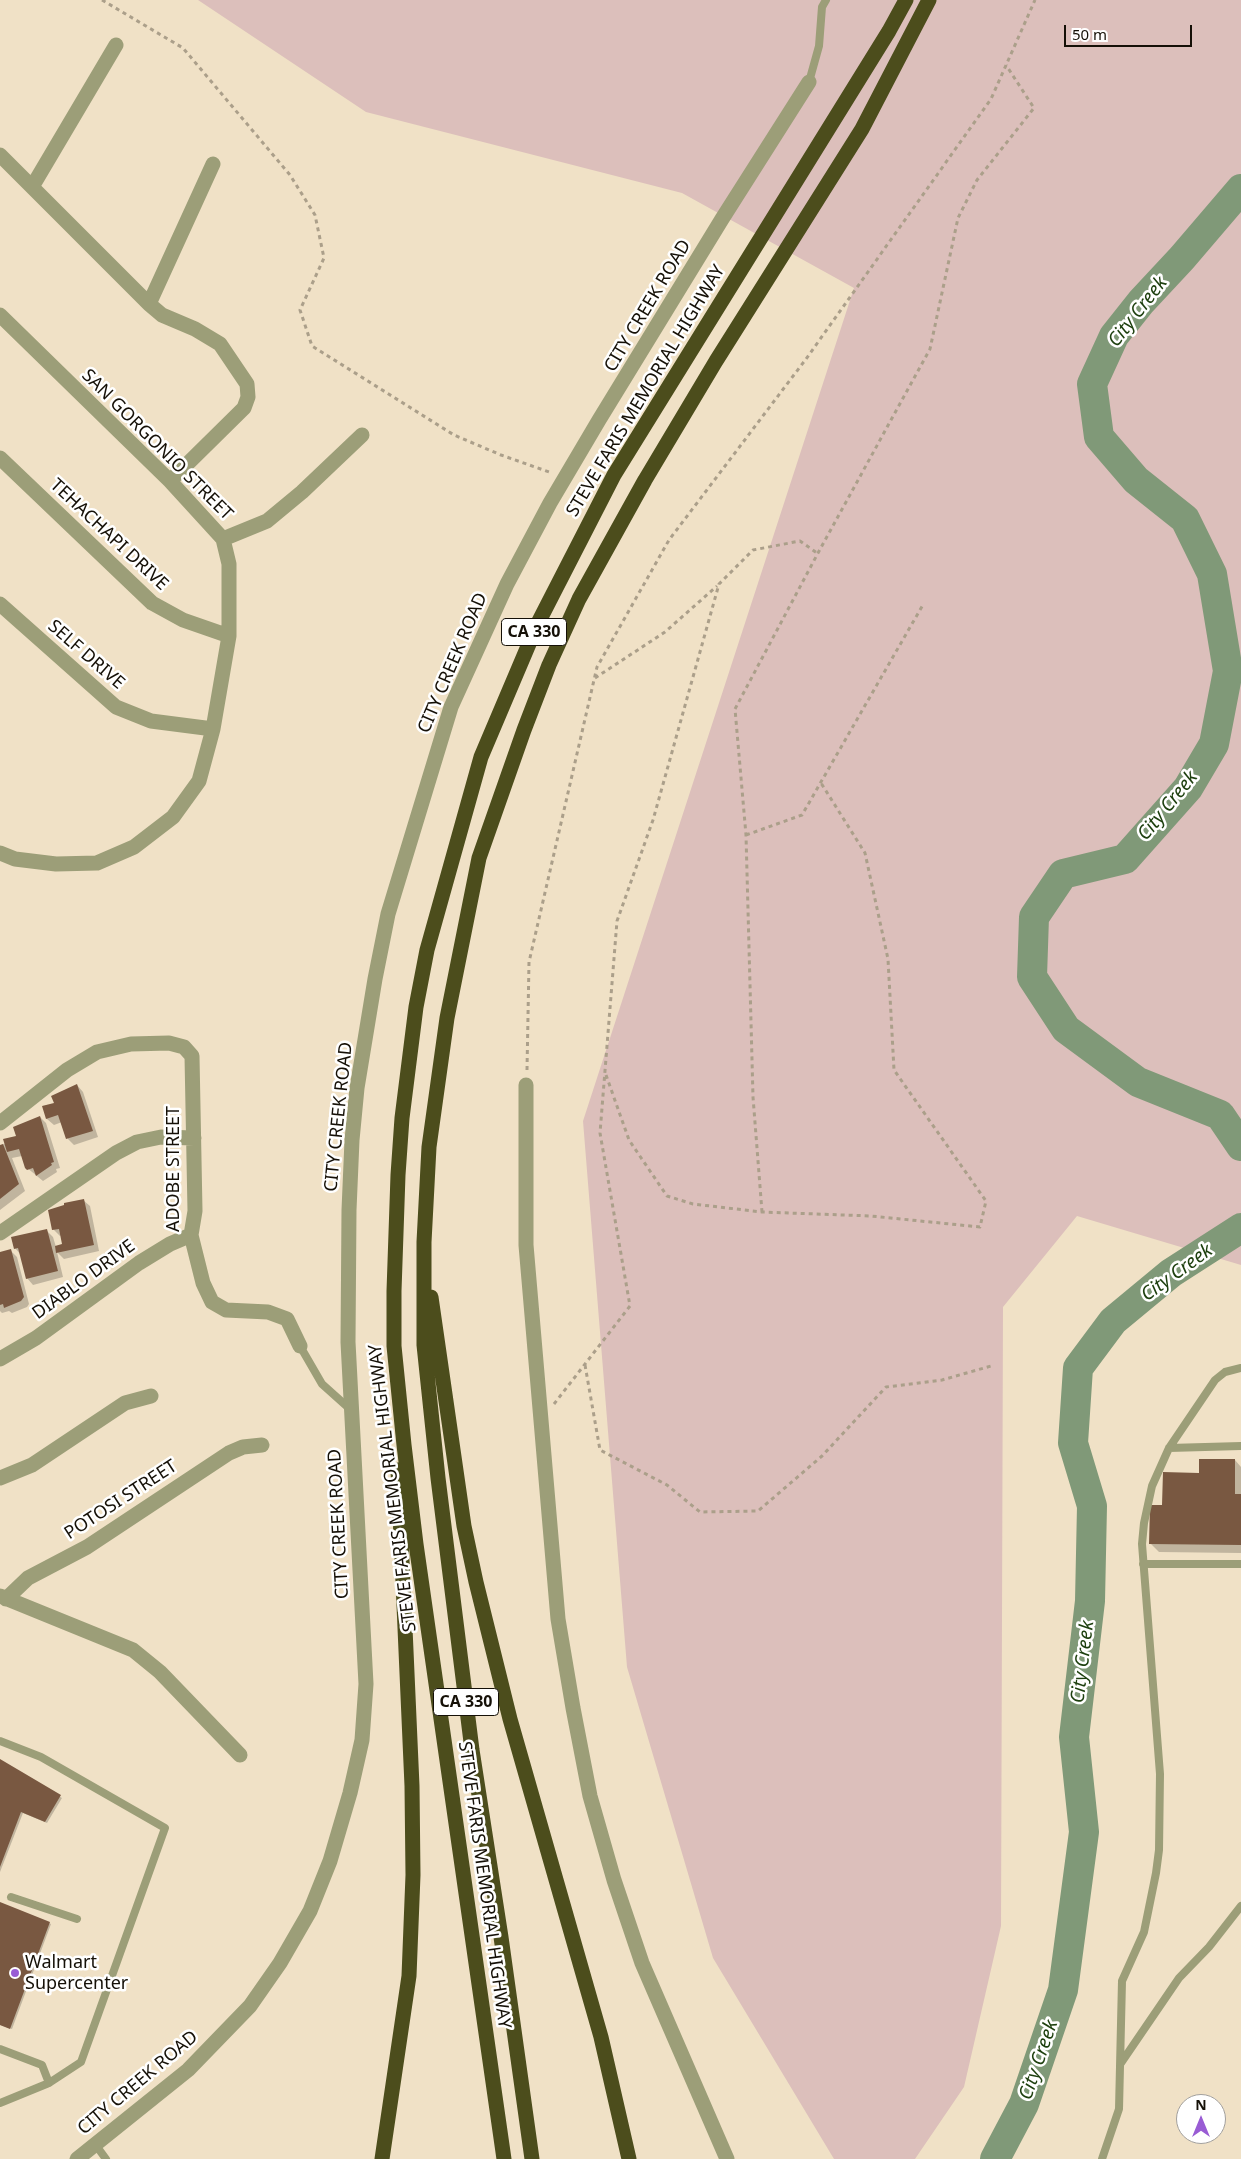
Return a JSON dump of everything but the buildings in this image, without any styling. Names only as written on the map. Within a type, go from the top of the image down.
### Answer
[{"type":"highway","name":"STEVE FARIS MEMORIAL HIGHWAY","points":[[504,2159],[419,1563],[394,1346],[395,1252],[402,1118],[416,1006],[430,941],[481,757],[537,626],[614,475],[889,31],[906,0]]},
{"type":"highway","name":"STEVE FARIS MEMORIAL HIGHWAY","points":[[532,2159],[501,1937],[472,1750],[430,1414],[424,1344],[424,1242],[429,1147],[447,1018],[479,858],[524,730],[579,599],[645,480],[721,353],[862,128],[929,0]]},
{"type":"highway","points":[[424,1242],[464,1526],[476,1582],[510,1719],[600,2037],[629,2159]]},
{"type":"highway","points":[[382,2159],[409,1976],[413,1875],[412,1786],[394,1346]]},
{"type":"street","points":[[32,187],[116,45]]},
{"type":"street","name":"CITY CREEK ROAD","points":[[77,2159],[188,2070],[250,2006],[280,1963],[310,1910],[330,1861],[350,1793],[362,1740],[366,1684],[348,1342],[349,1210],[352,1140],[358,1088],[388,914],[451,707],[506,584],[565,477],[722,219],[809,82]]},
{"type":"street","points":[[0,155],[149,304],[162,315],[195,329],[220,344],[247,384],[248,397],[244,408],[170,481]]},
{"type":"street","points":[[149,304],[213,164]]},
{"type":"street","name":"SAN GORGONIO STREET","points":[[0,315],[170,481],[223,539],[229,564],[229,636],[213,730],[199,781],[173,817],[134,847],[97,862],[56,864],[15,859],[0,853]]},
{"type":"street","points":[[223,539],[267,521],[302,492],[362,435]]},
{"type":"street","name":"TEHACHAPI DRIVE","points":[[0,458],[152,604],[183,620],[229,636]]},
{"type":"street","name":"SELF DRIVE","points":[[0,604],[116,707],[151,721],[213,730]]},
{"type":"street","name":"ADOBE STREET","points":[[0,1123],[67,1070],[97,1052],[131,1044],[169,1043],[184,1047],[192,1056],[195,1211],[191,1235],[203,1283],[212,1302],[226,1310],[268,1312],[287,1319],[300,1346]]},
{"type":"street","points":[[526,1085],[526,1245],[540,1422],[558,1619],[590,1796],[614,1880],[642,1963],[727,2159]]},
{"type":"street","points":[[0,1233],[116,1153],[137,1142],[161,1137],[194,1138]]},
{"type":"street","name":"DIABLO DRIVE","points":[[0,1359],[36,1338],[139,1263],[170,1244],[191,1235]]},
{"type":"street","points":[[0,1478],[32,1465],[125,1403],[152,1396]]},
{"type":"street","name":"POTOSI STREET","points":[[3,1597],[28,1578],[87,1547],[229,1453],[243,1447],[262,1445]]},
{"type":"street","points":[[3,1597],[133,1650],[160,1672],[240,1755]]},
{"type":"lane","points":[[809,82],[819,46],[822,7],[826,0]]},
{"type":"lane","points":[[300,1346],[322,1384],[352,1411]]},
{"type":"lane","points":[[1102,2159],[1119,2109],[1122,1981],[1144,1932],[1159,1850],[1160,1774],[1142,1544],[1147,1504],[1157,1470],[1169,1448],[1215,1380],[1225,1372],[1241,1368]]},
{"type":"lane","points":[[1169,1448],[1241,1446]]},
{"type":"lane","points":[[1143,1564],[1241,1564]]},
{"type":"lane","points":[[0,1741],[41,1757],[165,1828],[81,2062],[49,2083],[0,2103]]},
{"type":"lane","points":[[11,1897],[77,1919]]},
{"type":"lane","points":[[1121,2063],[1179,1978],[1209,1947],[1241,1906]]},
{"type":"lane","points":[[0,2049],[42,2065],[49,2083]]},
{"type":"lane","points":[[95,2144],[106,2159]]},
{"type":"path","points":[[102,0],[183,48],[290,175],[315,215],[324,258],[300,310],[312,346],[454,435],[501,455],[565,477]]},
{"type":"path","points":[[526,1085],[529,962],[597,668],[669,540],[806,359],[985,107],[1035,0]]},
{"type":"path","points":[[762,1212],[753,1097],[746,835],[735,709],[930,349],[958,218],[977,180],[1034,108],[1006,65]]},
{"type":"path","points":[[594,678],[665,632],[719,584],[753,550],[800,541],[818,553]]},
{"type":"path","points":[[540,1422],[630,1306],[600,1133],[617,921],[653,820],[719,584]]},
{"type":"path","points":[[746,835],[802,815],[924,603]]},
{"type":"path","points":[[605,1072],[629,1140],[667,1196],[693,1204],[762,1212],[871,1216],[980,1227],[986,1201],[894,1070],[888,959],[865,853],[821,783]]},
{"type":"path","points":[[585,1364],[600,1450],[667,1485],[700,1512],[758,1511],[822,1456],[886,1387],[942,1380],[992,1366]]},
{"type":"shaded area","points":[[198,0],[1241,0],[1241,1265],[1077,1216],[1003,1307],[1001,1926],[964,2087],[915,2159],[834,2159],[713,1958],[627,1667],[583,1121],[854,288],[682,193],[366,112]]},
{"type":"waterway","name":"City Creek","points":[[1241,189],[1182,258],[1141,302],[1114,336],[1092,384],[1099,437],[1136,480],[1185,519],[1212,574],[1228,671],[1214,744],[1188,788],[1125,859],[1063,874],[1034,917],[1032,977],[1066,1029],[1138,1082],[1220,1115],[1241,1146]]},
{"type":"waterway","name":"City Creek","points":[[995,2159],[1024,2104],[1063,1990],[1084,1832],[1074,1737],[1090,1601],[1092,1506],[1073,1443],[1078,1368],[1113,1321],[1171,1273],[1241,1228]]},
{"type":"place","name":"Walmart Supercenter","points":[[15,1973]]}]
